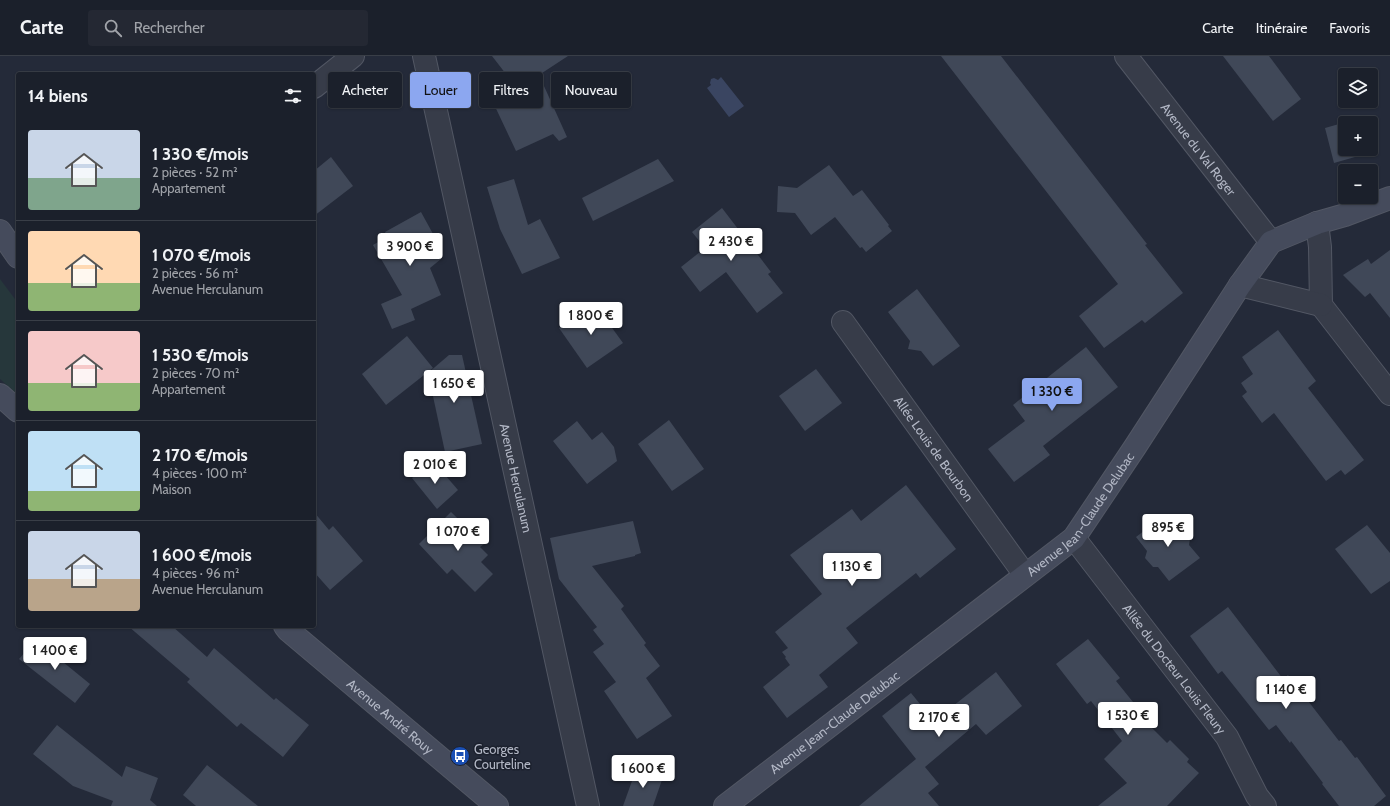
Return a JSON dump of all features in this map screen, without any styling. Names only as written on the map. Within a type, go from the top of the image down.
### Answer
[{"type":"street","points":[[316,85],[353,56]]},
{"type":"street","name":"Avenue Herculanum","points":[[424,56],[588,806]]},
{"type":"street","name":"Avenue du Val Roger","points":[[1126,56],[1271,242]]},
{"type":"street","points":[[1271,242],[1317,223],[1345,215],[1390,198]]},
{"type":"street","points":[[1317,223],[1320,247],[1321,305],[1390,394]]},
{"type":"street","points":[[0,231],[16,254]]},
{"type":"street","name":"Avenue Jean-Claude Delubac","points":[[726,806],[1074,538],[1240,285],[1271,242]]},
{"type":"street","points":[[1240,285],[1321,305]]},
{"type":"street","name":"Allée Louis de Bourbon","points":[[843,322],[1025,575]]},
{"type":"street","points":[[0,394],[16,409]]},
{"type":"street","name":"Allée du Docteur Louis Fleury","points":[[1074,538],[1227,737],[1257,796],[1265,806]]},
{"type":"street","name":"Avenue André Rouy","points":[[286,628],[497,806]]},
{"type":"shaded area","points":[[0,279],[16,300],[16,393],[0,379]]},
{"type":"water","points":[[721,77],[744,106],[729,117],[707,88],[711,85],[711,79],[714,78],[718,80]]},
{"type":"building","points":[[492,56],[568,56],[543,72],[504,72]]},
{"type":"building","points":[[941,56],[1001,56],[1147,244],[1145,245],[1183,293],[1145,323],[1142,320],[1104,348],[1079,316],[1118,284]]},
{"type":"building","points":[[1223,56],[1269,56],[1301,99],[1273,121]]},
{"type":"building","points":[[543,84],[551,102],[551,108],[554,108],[567,137],[559,141],[553,134],[516,151],[496,108],[543,108]]},
{"type":"building","points":[[1338,124],[1338,156],[1358,156],[1334,163],[1325,128]]},
{"type":"building","points":[[331,157],[353,186],[316,214],[316,169]]},
{"type":"building","points":[[658,159],[674,181],[593,221],[582,198]]},
{"type":"building","points":[[829,165],[853,196],[862,190],[892,231],[866,252],[862,247],[860,248],[835,217],[811,235],[795,213],[777,212],[778,186],[797,188]]},
{"type":"building","points":[[514,179],[528,225],[540,219],[560,258],[522,274],[500,229],[487,187]]},
{"type":"building","points":[[722,208],[771,272],[768,274],[783,293],[757,313],[726,272],[700,292],[681,267],[705,248],[692,232]]},
{"type":"building","points":[[421,212],[438,243],[441,259],[430,268],[441,295],[411,309],[415,320],[392,329],[381,304],[402,295],[373,245],[387,237],[385,232]]},
{"type":"building","points":[[1390,250],[1390,318],[1370,293],[1365,297],[1343,275],[1368,259],[1371,264]]},
{"type":"building","points":[[917,289],[960,346],[933,366],[921,351],[908,349],[910,341],[888,312]]},
{"type":"building","points":[[594,303],[623,343],[587,368],[559,328]]},
{"type":"building","points":[[1278,330],[1316,381],[1308,388],[1364,460],[1345,475],[1341,470],[1326,481],[1274,413],[1262,423],[1242,396],[1247,392],[1241,383],[1253,374],[1242,357]]},
{"type":"building","points":[[407,336],[433,368],[386,405],[362,374]]},
{"type":"building","points":[[1086,347],[1118,387],[1043,446],[1050,455],[1014,482],[988,449],[1025,421],[1013,405]]},
{"type":"building","points":[[449,355],[462,355],[482,444],[445,452],[428,373]]},
{"type":"building","points":[[816,369],[842,403],[805,431],[779,396]]},
{"type":"building","points":[[669,420],[704,469],[672,491],[638,444]]},
{"type":"building","points":[[577,421],[592,440],[602,432],[614,447],[617,461],[587,484],[553,441]]},
{"type":"building","points":[[433,461],[458,490],[437,509],[412,478]]},
{"type":"building","points":[[906,485],[956,549],[920,578],[916,573],[846,628],[858,643],[819,675],[828,687],[787,718],[763,687],[790,665],[782,652],[788,648],[775,632],[822,594],[790,555],[852,509],[861,521]]},
{"type":"building","points":[[451,512],[484,544],[480,547],[488,555],[481,562],[493,574],[475,592],[452,569],[447,574],[419,544]]},
{"type":"building","points":[[316,514],[329,530],[333,526],[363,561],[330,590],[316,574]]},
{"type":"building","points":[[1166,514],[1176,528],[1183,529],[1190,538],[1189,545],[1200,558],[1169,581],[1158,567],[1153,567],[1145,558],[1147,551],[1136,537]]},
{"type":"building","points":[[633,521],[641,553],[635,556],[592,566],[624,606],[621,609],[646,643],[644,645],[660,666],[646,678],[672,716],[637,739],[604,691],[616,682],[593,652],[604,644],[593,630],[597,627],[559,579],[550,538]]},
{"type":"building","points":[[1367,525],[1390,553],[1390,581],[1371,594],[1335,549]]},
{"type":"building","points":[[1228,607],[1283,679],[1288,675],[1339,741],[1341,740],[1355,758],[1357,757],[1386,796],[1374,806],[1339,806],[1291,741],[1290,743],[1276,725],[1269,730],[1222,671],[1218,674],[1190,636]]},
{"type":"building","points":[[130,628],[174,628],[207,657],[214,648],[274,700],[276,698],[309,725],[283,757],[241,723],[237,727],[187,682],[190,679]]},
{"type":"building","points":[[1088,639],[1120,678],[1116,681],[1133,702],[1129,705],[1167,743],[1170,740],[1189,759],[1187,762],[1199,773],[1167,806],[1098,806],[1127,783],[1104,759],[1122,741],[1091,701],[1087,704],[1056,664]]},
{"type":"building","points":[[36,640],[90,684],[75,703],[19,659]]},
{"type":"building","points":[[996,672],[1022,706],[986,735],[976,724],[925,767],[939,784],[928,793],[939,806],[859,806],[916,759],[882,716],[911,693],[934,721]]},
{"type":"building","points":[[57,725],[122,777],[126,766],[158,778],[150,800],[157,806],[111,806],[113,801],[73,786],[33,754]]},
{"type":"building","points":[[207,765],[258,806],[196,806],[183,795]]},
{"type":"building","points":[[637,767],[663,777],[653,806],[623,806]]},
{"type":"place","name":"Georges Courteline","points":[[460,756]]}]
